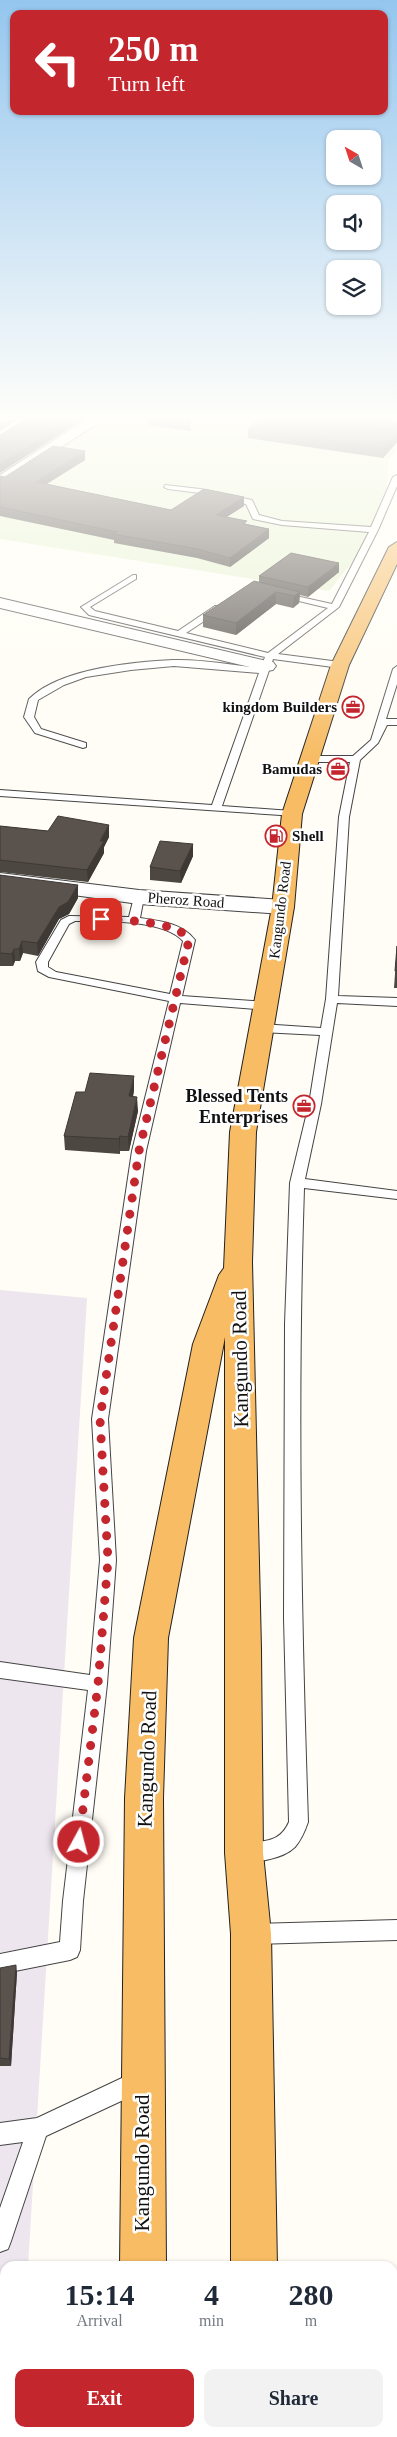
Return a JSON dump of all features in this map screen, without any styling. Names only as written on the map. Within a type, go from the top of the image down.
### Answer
[{"type":"highway","name":"Kangundo Road","points":[[254,2261],[251,1934],[244,1853],[242,1426],[238,1262],[243,1132],[261,1028],[267,1006],[282,907],[292,814],[340,665],[397,547]]},
{"type":"highway","name":"Kangundo Road","points":[[143,2261],[144,1798],[151,1638],[208,1344],[238,1262]]},
{"type":"street","points":[[0,603],[267,665]]},
{"type":"street","name":"Pheroz Road","points":[[0,879],[139,897],[282,907]]},
{"type":"lane","points":[[216,809],[267,665],[335,607],[373,533]]},
{"type":"lane","points":[[133,577],[85,607],[92,612],[179,634],[267,665]]},
{"type":"lane","points":[[267,591],[335,607]]},
{"type":"lane","points":[[179,634],[227,602]]},
{"type":"lane","points":[[83,745],[38,731],[29,717],[34,699],[61,683],[84,675],[131,666],[174,663],[340,665]]},
{"type":"lane","points":[[375,741],[397,669]]},
{"type":"lane","points":[[387,698],[397,696]]},
{"type":"lane","points":[[244,1853],[282,1847],[293,1836],[299,1822],[294,1618],[292,1344],[298,1183],[315,1104],[332,999],[344,817],[355,759],[375,741],[383,722],[397,722]]},
{"type":"lane","points":[[311,759],[355,759]]},
{"type":"lane","points":[[0,793],[292,814]]},
{"type":"lane","points":[[134,921],[139,897]]},
{"type":"lane","points":[[0,1964],[70,1950],[72,1901],[98,1684],[108,1560],[100,1419],[139,1151],[176,999],[189,940],[187,936],[170,928],[134,921],[73,918],[65,922],[42,962],[42,969],[53,975],[176,999],[267,1006]]},
{"type":"lane","points":[[332,999],[397,1002]]},
{"type":"lane","points":[[261,1028],[326,1032]]},
{"type":"lane","points":[[298,1183],[397,1195]]},
{"type":"lane","points":[[0,1670],[98,1684]]},
{"type":"lane","points":[[251,1934],[397,1930]]},
{"type":"lane","points":[[0,2134],[38,2129],[142,2080]]},
{"type":"lane","points":[[0,2241],[38,2129]]},
{"type":"shaded area","points":[[0,1290],[87,1298],[28,2261],[0,2261]]},
{"type":"green space","points":[[0,533],[376,533],[329,591],[0,539]]},
{"type":"building","points":[[264,533],[230,558],[197,549],[113,534]]},
{"type":"building","points":[[291,553],[339,563],[308,587],[259,576]]},
{"type":"building","points":[[254,581],[300,592],[294,596],[276,592],[236,623],[203,615]]},
{"type":"building","points":[[58,816],[109,825],[100,841],[104,841],[87,870],[0,860],[0,826],[48,831]]},
{"type":"building","points":[[160,841],[193,844],[180,871],[150,867]]},
{"type":"building","points":[[0,875],[78,885],[68,902],[59,907],[37,943],[22,941],[19,949],[14,949],[12,954],[0,953]]},
{"type":"building","points":[[397,946],[397,971],[395,971]]},
{"type":"building","points":[[90,1073],[134,1076],[129,1096],[137,1097],[128,1137],[120,1136],[119,1139],[64,1136],[76,1092],[85,1092]]},
{"type":"building","points":[[16,1965],[9,2059],[0,2058],[0,1968]]},
{"type":"place","name":"kingdom Builders","points":[[353,707]]},
{"type":"place","name":"Bamudas","points":[[338,769]]},
{"type":"place","name":"Shell","points":[[276,836]]},
{"type":"place","name":"Blessed Tents Enterprises","points":[[304,1106]]},
{"type":"route","points":[[79,1842],[98,1684],[108,1560],[100,1419],[139,1151],[189,940],[181,932],[170,928],[134,921],[101,919]]}]
